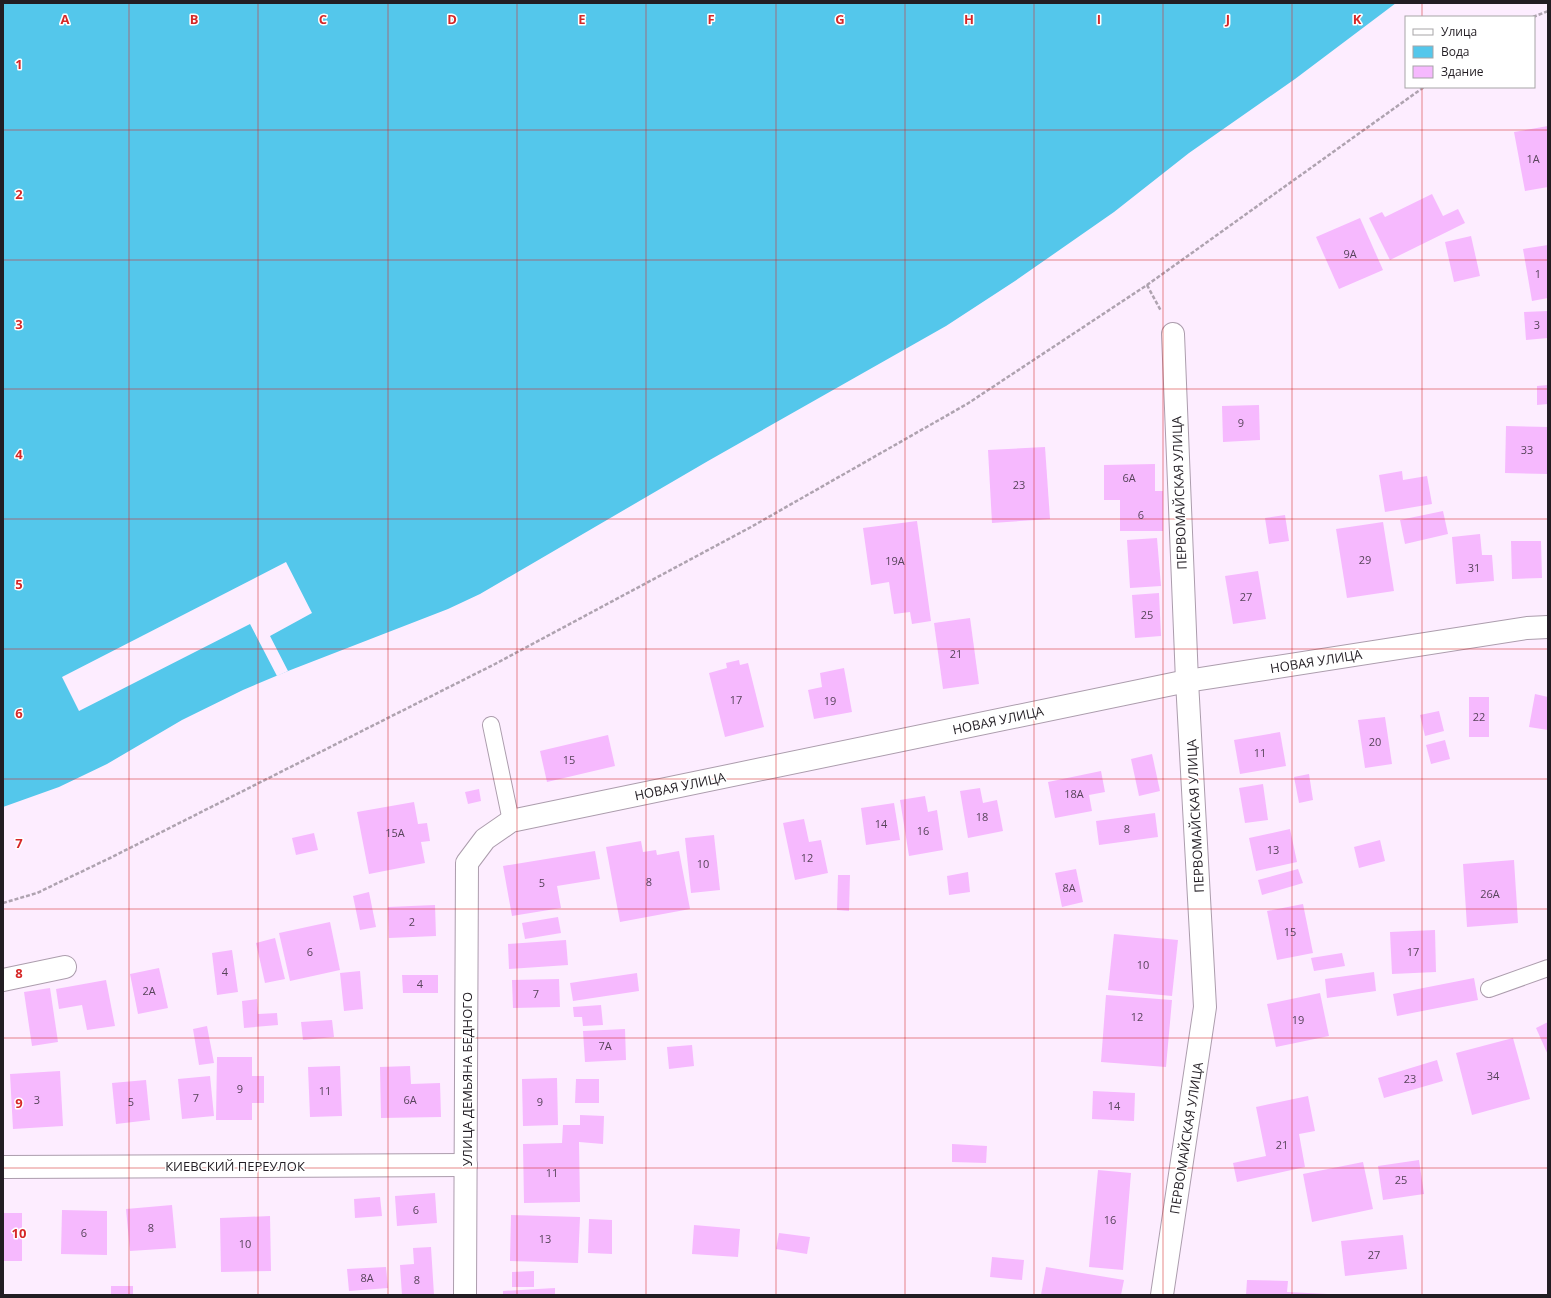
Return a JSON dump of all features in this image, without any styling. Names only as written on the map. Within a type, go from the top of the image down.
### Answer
[{"type":"street","name":"ПЕРВОМАЙСКАЯ УЛИЦА","points":[[1162,1295],[1205,1007],[1187,681],[1173,334]]},
{"type":"street","name":"НОВАЯ УЛИЦА","points":[[468,863],[485,839],[511,821],[1187,681],[1548,626]]},
{"type":"street","name":"УЛИЦА ДЕМЬЯНА БЕДНОГО","points":[[464,1295],[468,863]]},
{"type":"street","points":[[3,980],[65,967]]},
{"type":"street","name":"КИЕВСКИЙ ПЕРЕУЛОК","points":[[3,1167],[466,1165]]},
{"type":"lane","points":[[491,725],[511,821]]},
{"type":"lane","points":[[1489,989],[1548,968]]},
{"type":"path","points":[[1535,16],[1548,11]]},
{"type":"path","points":[[3,903],[37,893],[110,858],[495,664],[751,528],[953,412],[1147,285],[1423,88]]},
{"type":"water","points":[[3,3],[1396,3],[1295,79],[1189,153],[1114,212],[1015,281],[946,326],[708,461],[480,594],[448,609],[243,690],[182,720],[107,764],[59,787],[3,807]]},
{"type":"pier","points":[[286,562],[312,613],[270,636],[288,671],[277,676],[250,624],[79,711],[62,677]]},
{"type":"building","points":[[1548,126],[1548,187],[1525,191],[1514,132]]},
{"type":"building","points":[[1432,194],[1443,216],[1458,209],[1465,223],[1390,260],[1369,218],[1382,212],[1385,217]]},
{"type":"building","points":[[1360,218],[1383,270],[1339,289],[1316,237]]},
{"type":"building","points":[[1471,236],[1480,276],[1454,282],[1445,242]]},
{"type":"building","points":[[1548,245],[1548,298],[1532,301],[1523,249]]},
{"type":"building","points":[[1548,311],[1548,338],[1526,340],[1524,312]]},
{"type":"building","points":[[1548,385],[1548,404],[1537,405],[1537,386]]},
{"type":"building","points":[[1259,405],[1260,440],[1223,442],[1222,406]]},
{"type":"building","points":[[1506,426],[1548,427],[1548,474],[1505,473]]},
{"type":"building","points":[[1045,447],[1050,519],[992,523],[988,450]]},
{"type":"building","points":[[1155,464],[1155,491],[1163,491],[1163,531],[1120,531],[1120,500],[1104,500],[1104,465]]},
{"type":"building","points":[[1402,471],[1403,480],[1427,476],[1432,504],[1385,512],[1379,475]]},
{"type":"building","points":[[1443,511],[1448,534],[1405,544],[1400,520]]},
{"type":"building","points":[[1285,515],[1289,541],[1269,544],[1265,518]]},
{"type":"building","points":[[917,521],[931,621],[912,624],[910,612],[894,614],[889,582],[871,585],[863,528]]},
{"type":"building","points":[[1383,522],[1394,591],[1347,598],[1336,529]]},
{"type":"building","points":[[1480,534],[1482,555],[1492,555],[1494,581],[1456,584],[1452,537]]},
{"type":"building","points":[[1157,538],[1161,586],[1130,588],[1127,540]]},
{"type":"building","points":[[1511,541],[1541,541],[1542,578],[1512,579]]},
{"type":"building","points":[[1258,571],[1266,619],[1233,624],[1225,576]]},
{"type":"building","points":[[1159,593],[1161,636],[1135,638],[1132,595]]},
{"type":"building","points":[[970,618],[979,684],[943,689],[934,623]]},
{"type":"building","points":[[739,660],[740,665],[748,663],[764,727],[725,737],[709,673],[727,668],[726,663]]},
{"type":"building","points":[[844,668],[852,712],[814,719],[808,690],[822,687],[820,673]]},
{"type":"building","points":[[1535,694],[1548,697],[1548,730],[1529,727]]},
{"type":"building","points":[[1469,697],[1489,697],[1489,737],[1469,737]]},
{"type":"building","points":[[1439,711],[1444,731],[1425,736],[1420,715]]},
{"type":"building","points":[[1385,717],[1392,764],[1365,768],[1358,720]]},
{"type":"building","points":[[1280,732],[1286,766],[1240,774],[1234,740]]},
{"type":"building","points":[[608,735],[615,766],[547,782],[540,751]]},
{"type":"building","points":[[1445,740],[1450,759],[1431,764],[1426,745]]},
{"type":"building","points":[[1152,754],[1160,791],[1139,796],[1131,759]]},
{"type":"building","points":[[1101,771],[1105,792],[1089,795],[1092,811],[1055,818],[1048,782]]},
{"type":"building","points":[[1309,774],[1313,800],[1299,803],[1294,777]]},
{"type":"building","points":[[1263,784],[1268,820],[1245,823],[1239,788]]},
{"type":"building","points":[[980,788],[983,803],[997,800],[1003,831],[968,838],[960,791]]},
{"type":"building","points":[[479,789],[481,801],[468,804],[465,792]]},
{"type":"building","points":[[925,796],[928,812],[937,810],[943,850],[909,856],[900,800]]},
{"type":"building","points":[[414,802],[418,824],[427,823],[430,841],[421,842],[425,863],[369,874],[357,812]]},
{"type":"building","points":[[894,803],[900,840],[866,845],[861,808]]},
{"type":"building","points":[[1155,813],[1158,837],[1099,845],[1096,821]]},
{"type":"building","points":[[804,819],[809,842],[821,840],[828,873],[795,880],[783,823]]},
{"type":"building","points":[[1290,829],[1297,862],[1256,871],[1249,838]]},
{"type":"building","points":[[314,833],[318,850],[296,855],[292,838]]},
{"type":"building","points":[[714,835],[720,890],[691,893],[685,838]]},
{"type":"building","points":[[1380,840],[1385,861],[1359,868],[1354,847]]},
{"type":"building","points":[[641,841],[643,852],[656,850],[657,855],[679,851],[690,909],[620,922],[606,847]]},
{"type":"building","points":[[595,851],[600,879],[557,886],[561,908],[512,916],[503,866]]},
{"type":"building","points":[[1514,860],[1518,923],[1467,927],[1463,864]]},
{"type":"building","points":[[1076,869],[1083,902],[1062,907],[1055,873]]},
{"type":"building","points":[[1298,869],[1303,883],[1262,895],[1258,880]]},
{"type":"building","points":[[968,872],[970,892],[949,895],[947,876]]},
{"type":"building","points":[[838,875],[850,875],[849,911],[837,910]]},
{"type":"building","points":[[369,892],[376,927],[360,930],[353,896]]},
{"type":"building","points":[[1303,904],[1313,953],[1277,960],[1267,911]]},
{"type":"building","points":[[435,905],[436,936],[389,938],[388,907]]},
{"type":"building","points":[[558,917],[561,933],[525,939],[522,923]]},
{"type":"building","points":[[330,922],[340,970],[290,981],[279,933]]},
{"type":"building","points":[[1435,930],[1436,972],[1392,974],[1390,932]]},
{"type":"building","points":[[1114,934],[1178,940],[1172,996],[1108,990]]},
{"type":"building","points":[[275,938],[285,979],[265,983],[256,943]]},
{"type":"building","points":[[566,940],[568,965],[509,969],[508,944]]},
{"type":"building","points":[[232,950],[238,992],[217,995],[212,953]]},
{"type":"building","points":[[1342,953],[1345,966],[1314,971],[1311,958]]},
{"type":"building","points":[[159,968],[168,1008],[138,1014],[130,974]]},
{"type":"building","points":[[360,971],[363,1009],[344,1011],[340,973]]},
{"type":"building","points":[[1374,972],[1376,991],[1327,998],[1325,979]]},
{"type":"building","points":[[637,973],[639,991],[573,1001],[570,983]]},
{"type":"building","points":[[402,975],[438,975],[438,993],[403,993]]},
{"type":"building","points":[[1474,978],[1478,1000],[1397,1016],[1393,994]]},
{"type":"building","points":[[559,979],[560,1007],[513,1008],[512,980]]},
{"type":"building","points":[[106,980],[115,1026],[87,1030],[82,1005],[59,1009],[56,989]]},
{"type":"building","points":[[50,988],[58,1042],[32,1046],[24,992]]},
{"type":"building","points":[[1320,993],[1329,1036],[1276,1047],[1267,1004]]},
{"type":"building","points":[[1106,995],[1172,1000],[1166,1067],[1101,1062]]},
{"type":"building","points":[[257,999],[258,1014],[277,1013],[278,1025],[244,1028],[242,1001]]},
{"type":"building","points":[[601,1005],[603,1025],[583,1026],[582,1017],[574,1017],[573,1007]]},
{"type":"building","points":[[332,1020],[334,1037],[303,1040],[301,1022]]},
{"type":"building","points":[[1548,1022],[1548,1055],[1536,1028]]},
{"type":"building","points":[[207,1026],[214,1063],[199,1065],[193,1029]]},
{"type":"building","points":[[625,1029],[626,1060],[585,1062],[583,1031]]},
{"type":"building","points":[[1513,1038],[1530,1099],[1472,1115],[1456,1053]]},
{"type":"building","points":[[692,1045],[694,1066],[669,1069],[667,1047]]},
{"type":"building","points":[[217,1057],[252,1057],[252,1076],[264,1076],[264,1103],[252,1103],[252,1120],[216,1120]]},
{"type":"building","points":[[1437,1060],[1443,1081],[1384,1098],[1378,1078]]},
{"type":"building","points":[[340,1066],[342,1116],[310,1117],[308,1067]]},
{"type":"building","points":[[410,1066],[411,1084],[440,1083],[441,1117],[381,1118],[380,1067]]},
{"type":"building","points":[[60,1071],[63,1126],[13,1129],[10,1074]]},
{"type":"building","points":[[210,1076],[214,1116],[182,1119],[178,1079]]},
{"type":"building","points":[[557,1078],[558,1125],[523,1126],[522,1079]]},
{"type":"building","points":[[576,1079],[599,1079],[599,1103],[575,1103]]},
{"type":"building","points":[[146,1080],[150,1120],[116,1124],[112,1083]]},
{"type":"building","points":[[1093,1091],[1135,1093],[1134,1121],[1092,1119]]},
{"type":"building","points":[[1308,1096],[1315,1131],[1299,1134],[1305,1167],[1237,1182],[1233,1163],[1266,1156],[1256,1107]]},
{"type":"building","points":[[580,1115],[604,1116],[603,1144],[579,1142],[580,1202],[524,1203],[523,1144],[562,1143],[563,1125],[580,1125]]},
{"type":"building","points":[[952,1144],[987,1146],[986,1163],[952,1162]]},
{"type":"building","points":[[1419,1160],[1424,1194],[1383,1200],[1378,1166]]},
{"type":"building","points":[[1363,1162],[1373,1209],[1312,1222],[1303,1174]]},
{"type":"building","points":[[1098,1170],[1131,1173],[1123,1270],[1089,1267]]},
{"type":"building","points":[[435,1193],[437,1223],[397,1226],[395,1196]]},
{"type":"building","points":[[380,1197],[382,1216],[355,1218],[354,1199]]},
{"type":"building","points":[[172,1205],[176,1248],[130,1251],[126,1209]]},
{"type":"building","points":[[62,1210],[107,1211],[107,1255],[61,1254]]},
{"type":"building","points":[[3,1213],[22,1213],[22,1261],[3,1261]]},
{"type":"building","points":[[511,1215],[580,1217],[578,1263],[510,1261]]},
{"type":"building","points":[[270,1216],[271,1271],[221,1272],[220,1218]]},
{"type":"building","points":[[589,1219],[612,1220],[612,1254],[588,1253]]},
{"type":"building","points":[[694,1225],[740,1229],[738,1257],[692,1254]]},
{"type":"building","points":[[779,1233],[810,1237],[807,1254],[776,1249]]},
{"type":"building","points":[[1403,1235],[1407,1269],[1345,1276],[1341,1241]]},
{"type":"building","points":[[431,1247],[434,1295],[402,1295],[400,1265],[414,1264],[413,1248]]},
{"type":"building","points":[[992,1257],[1024,1260],[1022,1280],[990,1277]]},
{"type":"building","points":[[386,1267],[388,1288],[349,1291],[347,1269]]},
{"type":"building","points":[[1046,1267],[1124,1280],[1121,1295],[1041,1295]]},
{"type":"building","points":[[534,1271],[534,1287],[512,1287],[512,1272]]},
{"type":"building","points":[[1247,1280],[1288,1281],[1287,1292],[1328,1295],[1246,1295]]},
{"type":"building","points":[[111,1286],[133,1286],[133,1295],[111,1295]]},
{"type":"building","points":[[555,1288],[555,1295],[503,1295],[503,1291]]}]
